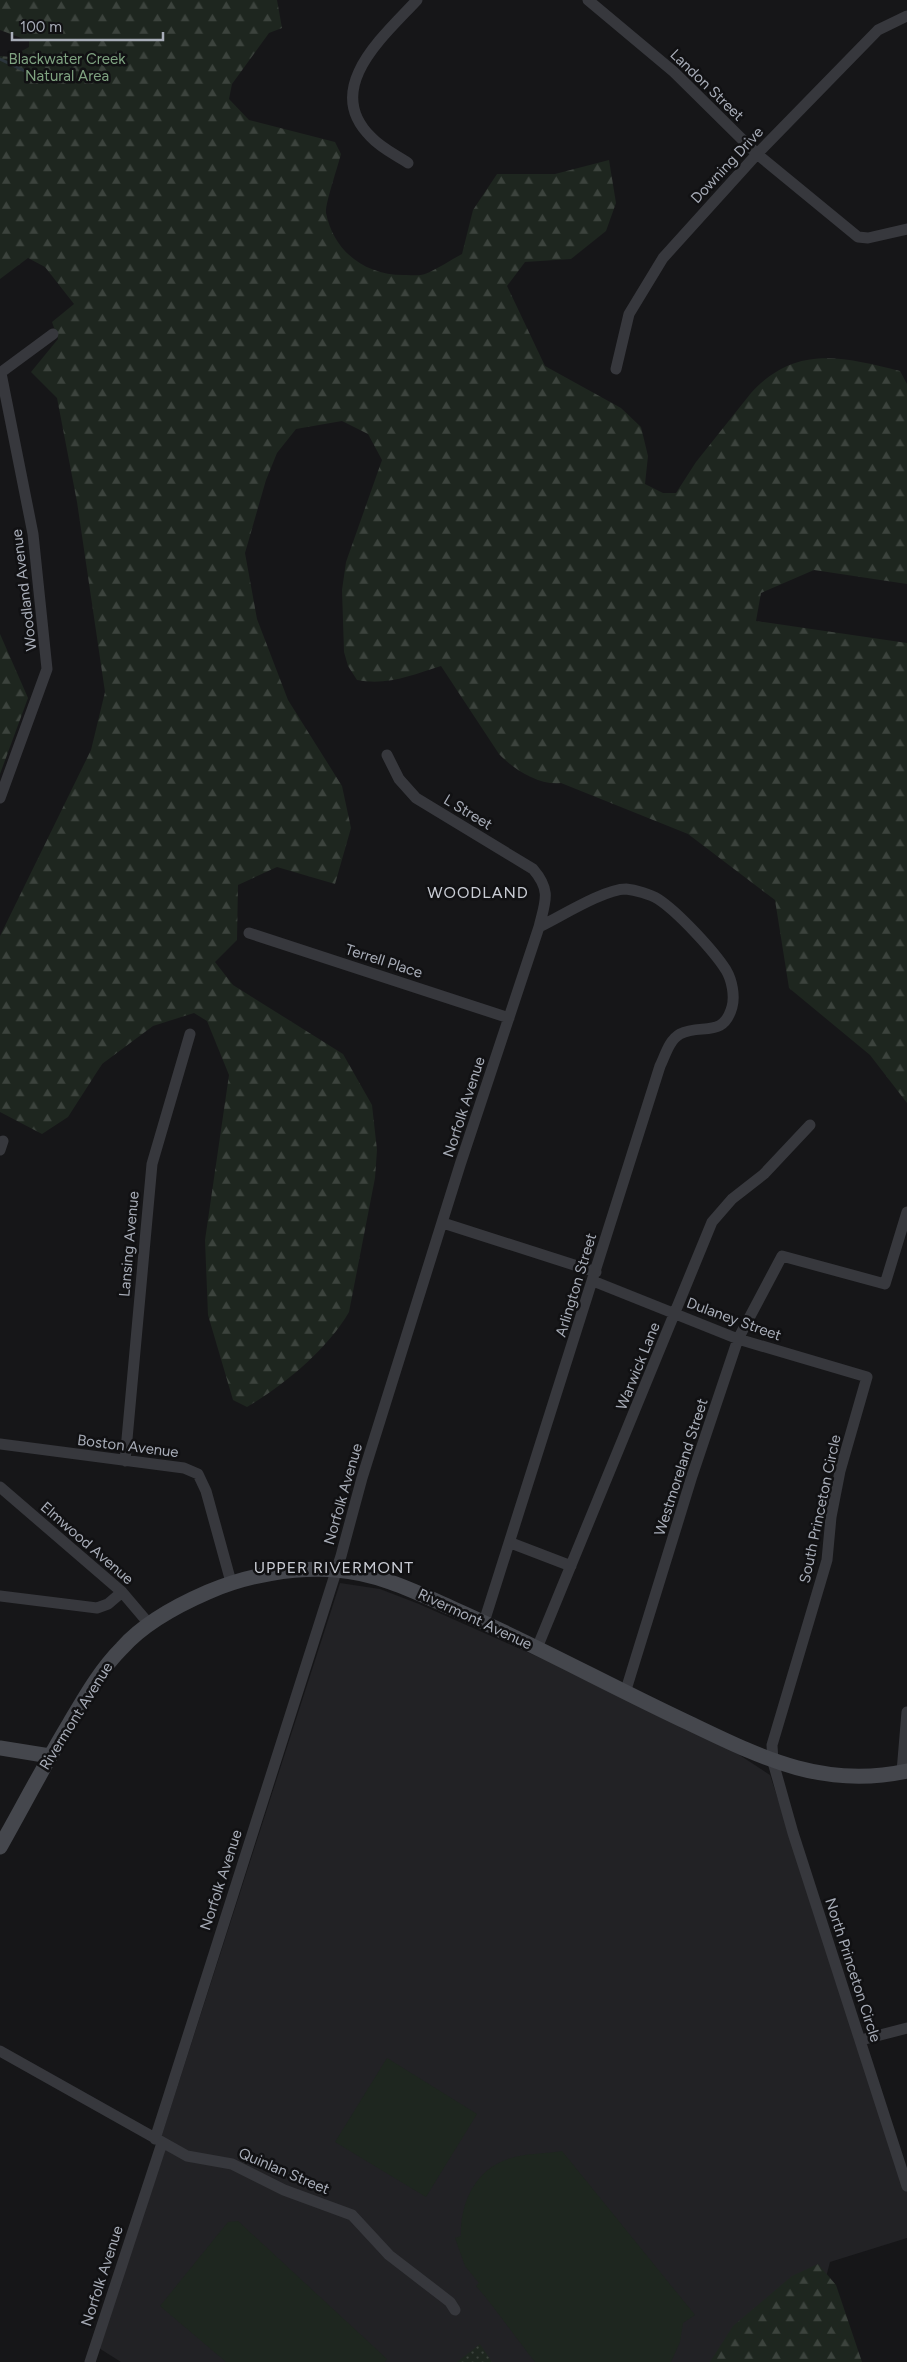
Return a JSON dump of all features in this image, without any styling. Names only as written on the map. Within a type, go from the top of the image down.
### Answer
[{"type":"main road","name":"Rivermont Avenue","points":[[0,1847],[50,1756],[91,1687],[123,1646],[150,1625],[190,1600],[231,1582],[288,1572],[336,1570],[389,1581],[484,1622],[625,1693],[773,1762],[841,1777],[870,1776],[904,1771]]},
{"type":"main road","points":[[0,1748],[50,1756]]},
{"type":"street","points":[[408,163],[376,142],[364,129],[356,112],[353,94],[356,75],[365,58],[417,0]]},
{"type":"street","name":"Landon Street","points":[[588,0],[674,72],[757,154],[858,237],[868,238],[907,229]]},
{"type":"street","name":"Downing Drive","points":[[616,369],[629,314],[663,258],[757,154],[878,30],[907,16]]},
{"type":"street","points":[[1,373],[53,334]]},
{"type":"street","name":"Woodland Avenue","points":[[0,798],[47,669],[33,534],[1,373]]},
{"type":"street","name":"L Street","points":[[386,755],[399,779],[416,798],[534,869],[545,885]]},
{"type":"street","name":"Norfolk Avenue","points":[[90,2362],[336,1570],[362,1478],[539,927],[546,897],[545,885]]},
{"type":"street","name":"Arlington Street","points":[[484,1622],[511,1543],[668,1047],[679,1035],[719,1027],[727,1019],[734,994],[727,971],[717,958],[683,920],[657,899],[630,890],[616,892],[600,897],[539,927]]},
{"type":"street","name":"Terrell Place","points":[[249,932],[509,1018]]},
{"type":"street","name":"Lansing Avenue","points":[[125,1461],[152,1164],[190,1034]]},
{"type":"street","name":"Warwick Lane","points":[[537,1648],[712,1222],[732,1199],[764,1174],[810,1125]]},
{"type":"street","name":"Westmoreland Street","points":[[625,1693],[692,1476],[738,1339],[782,1256],[885,1284],[907,1212]]},
{"type":"street","name":"Dulaney Street","points":[[443,1224],[594,1276],[675,1314],[738,1339],[868,1377]]},
{"type":"street","name":"South Princeton Circle","points":[[773,1762],[772,1745],[827,1560],[831,1517],[840,1471],[868,1377]]},
{"type":"street","name":"Boston Avenue","points":[[0,1444],[184,1468],[198,1474],[206,1491],[231,1582]]},
{"type":"street","name":"Elmwood Avenue","points":[[0,1487],[122,1592],[150,1625]]},
{"type":"street","points":[[511,1543],[571,1566]]},
{"type":"street","points":[[0,1596],[97,1608],[108,1604],[122,1592]]},
{"type":"street","points":[[904,1771],[907,1712]]},
{"type":"street","name":"North Princeton Circle","points":[[773,1762],[793,1834],[907,2186]]},
{"type":"street","points":[[861,2040],[907,2028]]},
{"type":"street","name":"Quinlan Street","points":[[1,2054],[187,2156],[232,2164],[284,2190],[352,2215],[389,2255],[450,2302],[455,2310]]},
{"type":"shaded area","points":[[340,1583],[380,1589],[419,1604],[698,1728],[770,1775],[907,2188],[907,2238],[830,2262],[804,2362],[121,2362],[94,2345]]},
{"type":"green space","name":"Blackwater Creek Natural Area","points":[[0,0],[277,0],[282,28],[269,33],[232,84],[229,99],[249,120],[335,142],[341,154],[326,208],[330,227],[336,240],[354,259],[378,271],[392,274],[423,275],[462,254],[473,210],[497,174],[555,174],[609,160],[616,203],[606,231],[571,259],[525,262],[507,286],[545,366],[621,408],[641,427],[648,456],[645,484],[663,493],[676,493],[696,462],[751,393],[768,377],[785,367],[821,358],[840,359],[900,371],[907,384],[907,584],[814,570],[761,593],[756,621],[907,643],[907,1103],[870,1055],[789,988],[775,900],[688,834],[561,783],[544,782],[519,771],[499,754],[441,666],[389,681],[357,680],[348,666],[344,652],[342,590],[346,562],[382,460],[368,434],[342,421],[296,429],[277,453],[266,480],[245,553],[257,619],[288,700],[342,786],[351,828],[335,884],[277,867],[238,885],[237,940],[215,962],[233,985],[343,1054],[372,1105],[377,1150],[375,1178],[349,1312],[329,1340],[304,1366],[247,1407],[233,1400],[208,1315],[205,1240],[229,1075],[207,1021],[194,1013],[153,1026],[102,1064],[68,1117],[42,1134],[0,1112],[0,936],[91,750],[105,692],[77,502],[57,398],[31,372],[58,339],[52,322],[74,304],[45,267],[28,258],[0,279],[0,56],[11,57],[29,47],[29,41],[0,30]]},
{"type":"green space","points":[[0,634],[28,698],[0,774]]},
{"type":"green space","points":[[387,2058],[477,2114],[426,2197],[335,2142]]},
{"type":"green space","points":[[562,2151],[695,2315],[683,2323],[680,2342],[671,2362],[535,2362],[476,2286],[479,2283],[465,2266],[455,2238],[461,2236],[463,2212],[478,2179],[496,2164],[514,2157]]},
{"type":"green space","points":[[238,2221],[387,2359],[385,2362],[226,2362],[160,2306],[228,2222]]},
{"type":"green space","points":[[818,2264],[836,2285],[862,2362],[710,2362],[733,2326],[792,2276]]},
{"type":"green space","points":[[480,2344],[492,2362],[457,2362]]},
{"type":"waterway","points":[[0,59],[31,74]]},
{"type":"district","name":"WOODLAND","points":[[478,892]]},
{"type":"district","name":"UPPER RIVERMONT","points":[[334,1567]]}]
